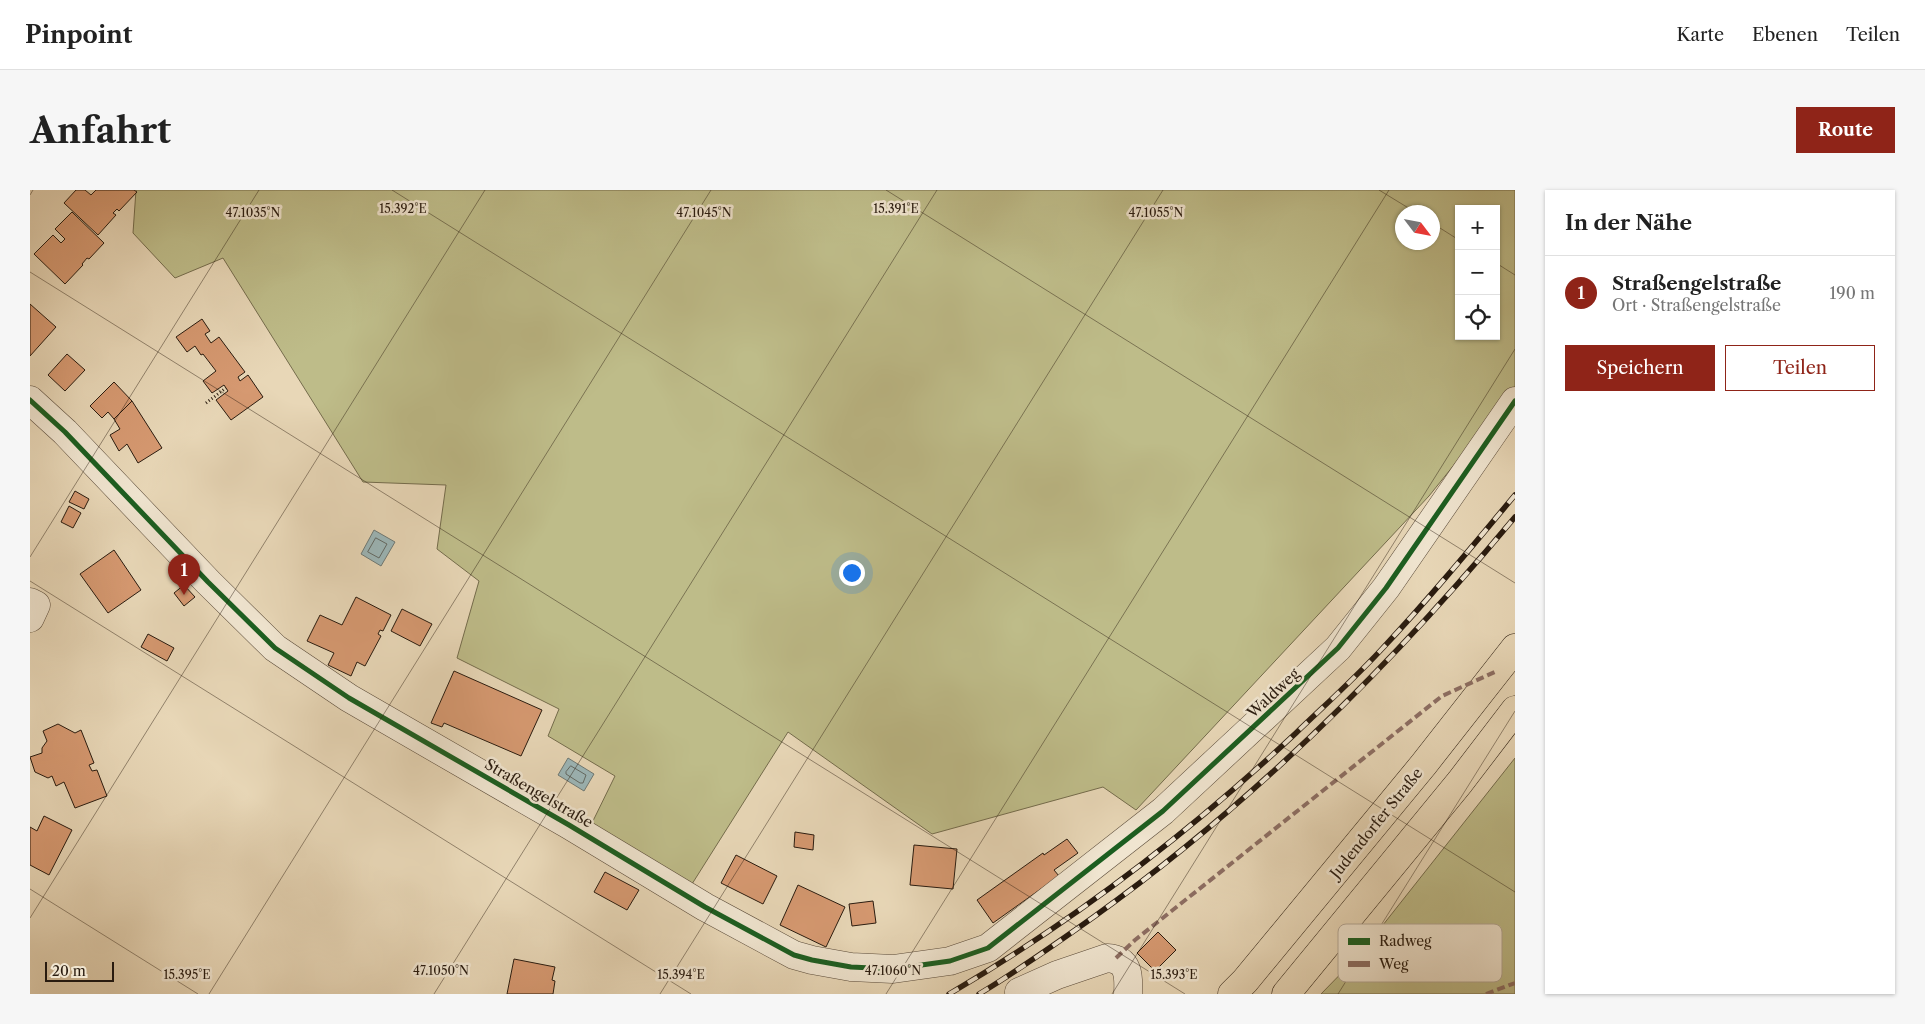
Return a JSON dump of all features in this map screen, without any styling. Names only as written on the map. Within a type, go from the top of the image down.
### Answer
[{"type":"main road","name":"Judendorfer Straße","points":[[1232,994],[1245,981],[1397,798],[1515,648]]},
{"type":"main road","points":[[1343,924],[1460,782],[1515,710]]},
{"type":"main road","points":[[1286,994],[1338,931]]},
{"type":"street","name":"Straßengelstraße","points":[[30,400],[66,432],[208,582],[275,648],[349,698],[569,825],[705,908],[794,955],[851,967],[893,970],[924,966],[950,961],[988,948]]},
{"type":"street","name":"Waldweg","points":[[988,948],[1163,812],[1338,648],[1386,588],[1515,401]]},
{"type":"street","points":[[30,602],[36,605],[30,618]]},
{"type":"street","points":[[1019,992],[1057,975],[1107,958],[1116,958],[1124,965],[1129,977],[1128,994]]},
{"type":"path","points":[[206,403],[226,388]]},
{"type":"shaded area","points":[[136,190],[1515,190],[1515,389],[1429,496],[1136,810],[1103,787],[932,834],[788,732],[692,884],[590,827],[615,776],[548,736],[559,709],[457,658],[479,581],[437,549],[446,485],[363,482],[223,258],[175,278],[133,233]]},
{"type":"shaded area","points":[[1515,758],[1515,994],[1321,994],[1338,977],[1338,982],[1502,982],[1502,924],[1384,924]]},
{"type":"water","points":[[374,530],[395,542],[381,566],[361,554]]},
{"type":"water","points":[[568,758],[594,774],[584,791],[558,775]]},
{"type":"building","points":[[76,190],[85,190],[91,195],[96,190],[134,190],[137,192],[119,211],[117,209],[113,213],[116,215],[98,235],[64,203]]},
{"type":"building","points":[[72,212],[104,243],[89,259],[87,258],[65,284],[34,254],[53,235],[61,243],[65,239],[55,229]]},
{"type":"building","points":[[30,304],[56,327],[30,356]]},
{"type":"building","points":[[202,319],[210,331],[205,334],[211,343],[219,337],[245,372],[238,377],[240,381],[248,375],[263,397],[231,420],[216,400],[228,391],[224,385],[212,393],[203,381],[216,371],[195,346],[187,352],[176,337]]},
{"type":"building","points":[[67,354],[85,370],[65,391],[48,375]]},
{"type":"building","points":[[114,382],[132,401],[114,419],[108,412],[102,418],[90,406]]},
{"type":"building","points":[[132,401],[162,448],[138,463],[127,444],[119,451],[110,435],[120,429],[114,419]]},
{"type":"building","points":[[75,491],[89,499],[84,509],[69,502]]},
{"type":"building","points":[[69,506],[81,513],[73,528],[61,522]]},
{"type":"building","points":[[114,550],[141,590],[108,613],[80,574]]},
{"type":"building","points":[[184,585],[195,597],[184,606],[174,593]]},
{"type":"building","points":[[356,597],[391,615],[383,631],[380,630],[378,634],[381,636],[365,666],[357,662],[351,676],[328,665],[334,653],[307,641],[320,615],[342,625]]},
{"type":"building","points":[[402,609],[432,624],[420,646],[391,631]]},
{"type":"building","points":[[148,634],[174,648],[167,661],[141,647]]},
{"type":"building","points":[[454,671],[542,710],[521,756],[444,723],[442,727],[431,723]]},
{"type":"building","points":[[58,724],[75,733],[81,730],[94,763],[89,765],[92,771],[97,770],[107,796],[75,808],[64,782],[56,786],[52,776],[48,778],[35,772],[30,757],[42,753],[42,748],[47,741],[43,731]]},
{"type":"building","points":[[44,816],[72,830],[49,875],[30,865],[30,827],[37,831]]},
{"type":"building","points":[[795,832],[814,835],[813,850],[794,847]]},
{"type":"building","points":[[1067,839],[1078,853],[1054,870],[1059,876],[993,923],[977,900],[1043,853],[1044,855]]},
{"type":"building","points":[[914,845],[957,849],[953,889],[910,885]]},
{"type":"building","points":[[736,855],[777,876],[763,904],[721,883]]},
{"type":"building","points":[[605,872],[639,890],[627,910],[594,892]]},
{"type":"building","points":[[798,885],[845,907],[826,947],[780,925]]},
{"type":"building","points":[[873,901],[876,923],[852,926],[849,904]]},
{"type":"building","points":[[1158,932],[1176,950],[1155,971],[1137,953]]},
{"type":"building","points":[[514,959],[555,967],[552,980],[555,981],[553,994],[507,994]]},
{"type":"railway","points":[[949,994],[1041,936],[1130,873],[1173,840],[1256,770],[1380,651],[1432,594],[1515,495]]},
{"type":"railway","points":[[979,994],[1052,946],[1153,873],[1265,779],[1369,679],[1468,572],[1515,517]]},
{"type":"marked path","points":[[1116,958],[1135,940],[1442,696],[1497,671]]},
{"type":"marked path","points":[[1486,994],[1515,983]]},
{"type":"cycle path","points":[[30,400],[65,432],[208,582],[275,648],[349,698],[569,825],[705,907],[794,955],[851,967],[893,969],[950,961],[988,948],[1163,811],[1338,648],[1386,588],[1515,401]]},
{"type":"place","name":"Straßengelstraße","points":[[184,595]]}]
